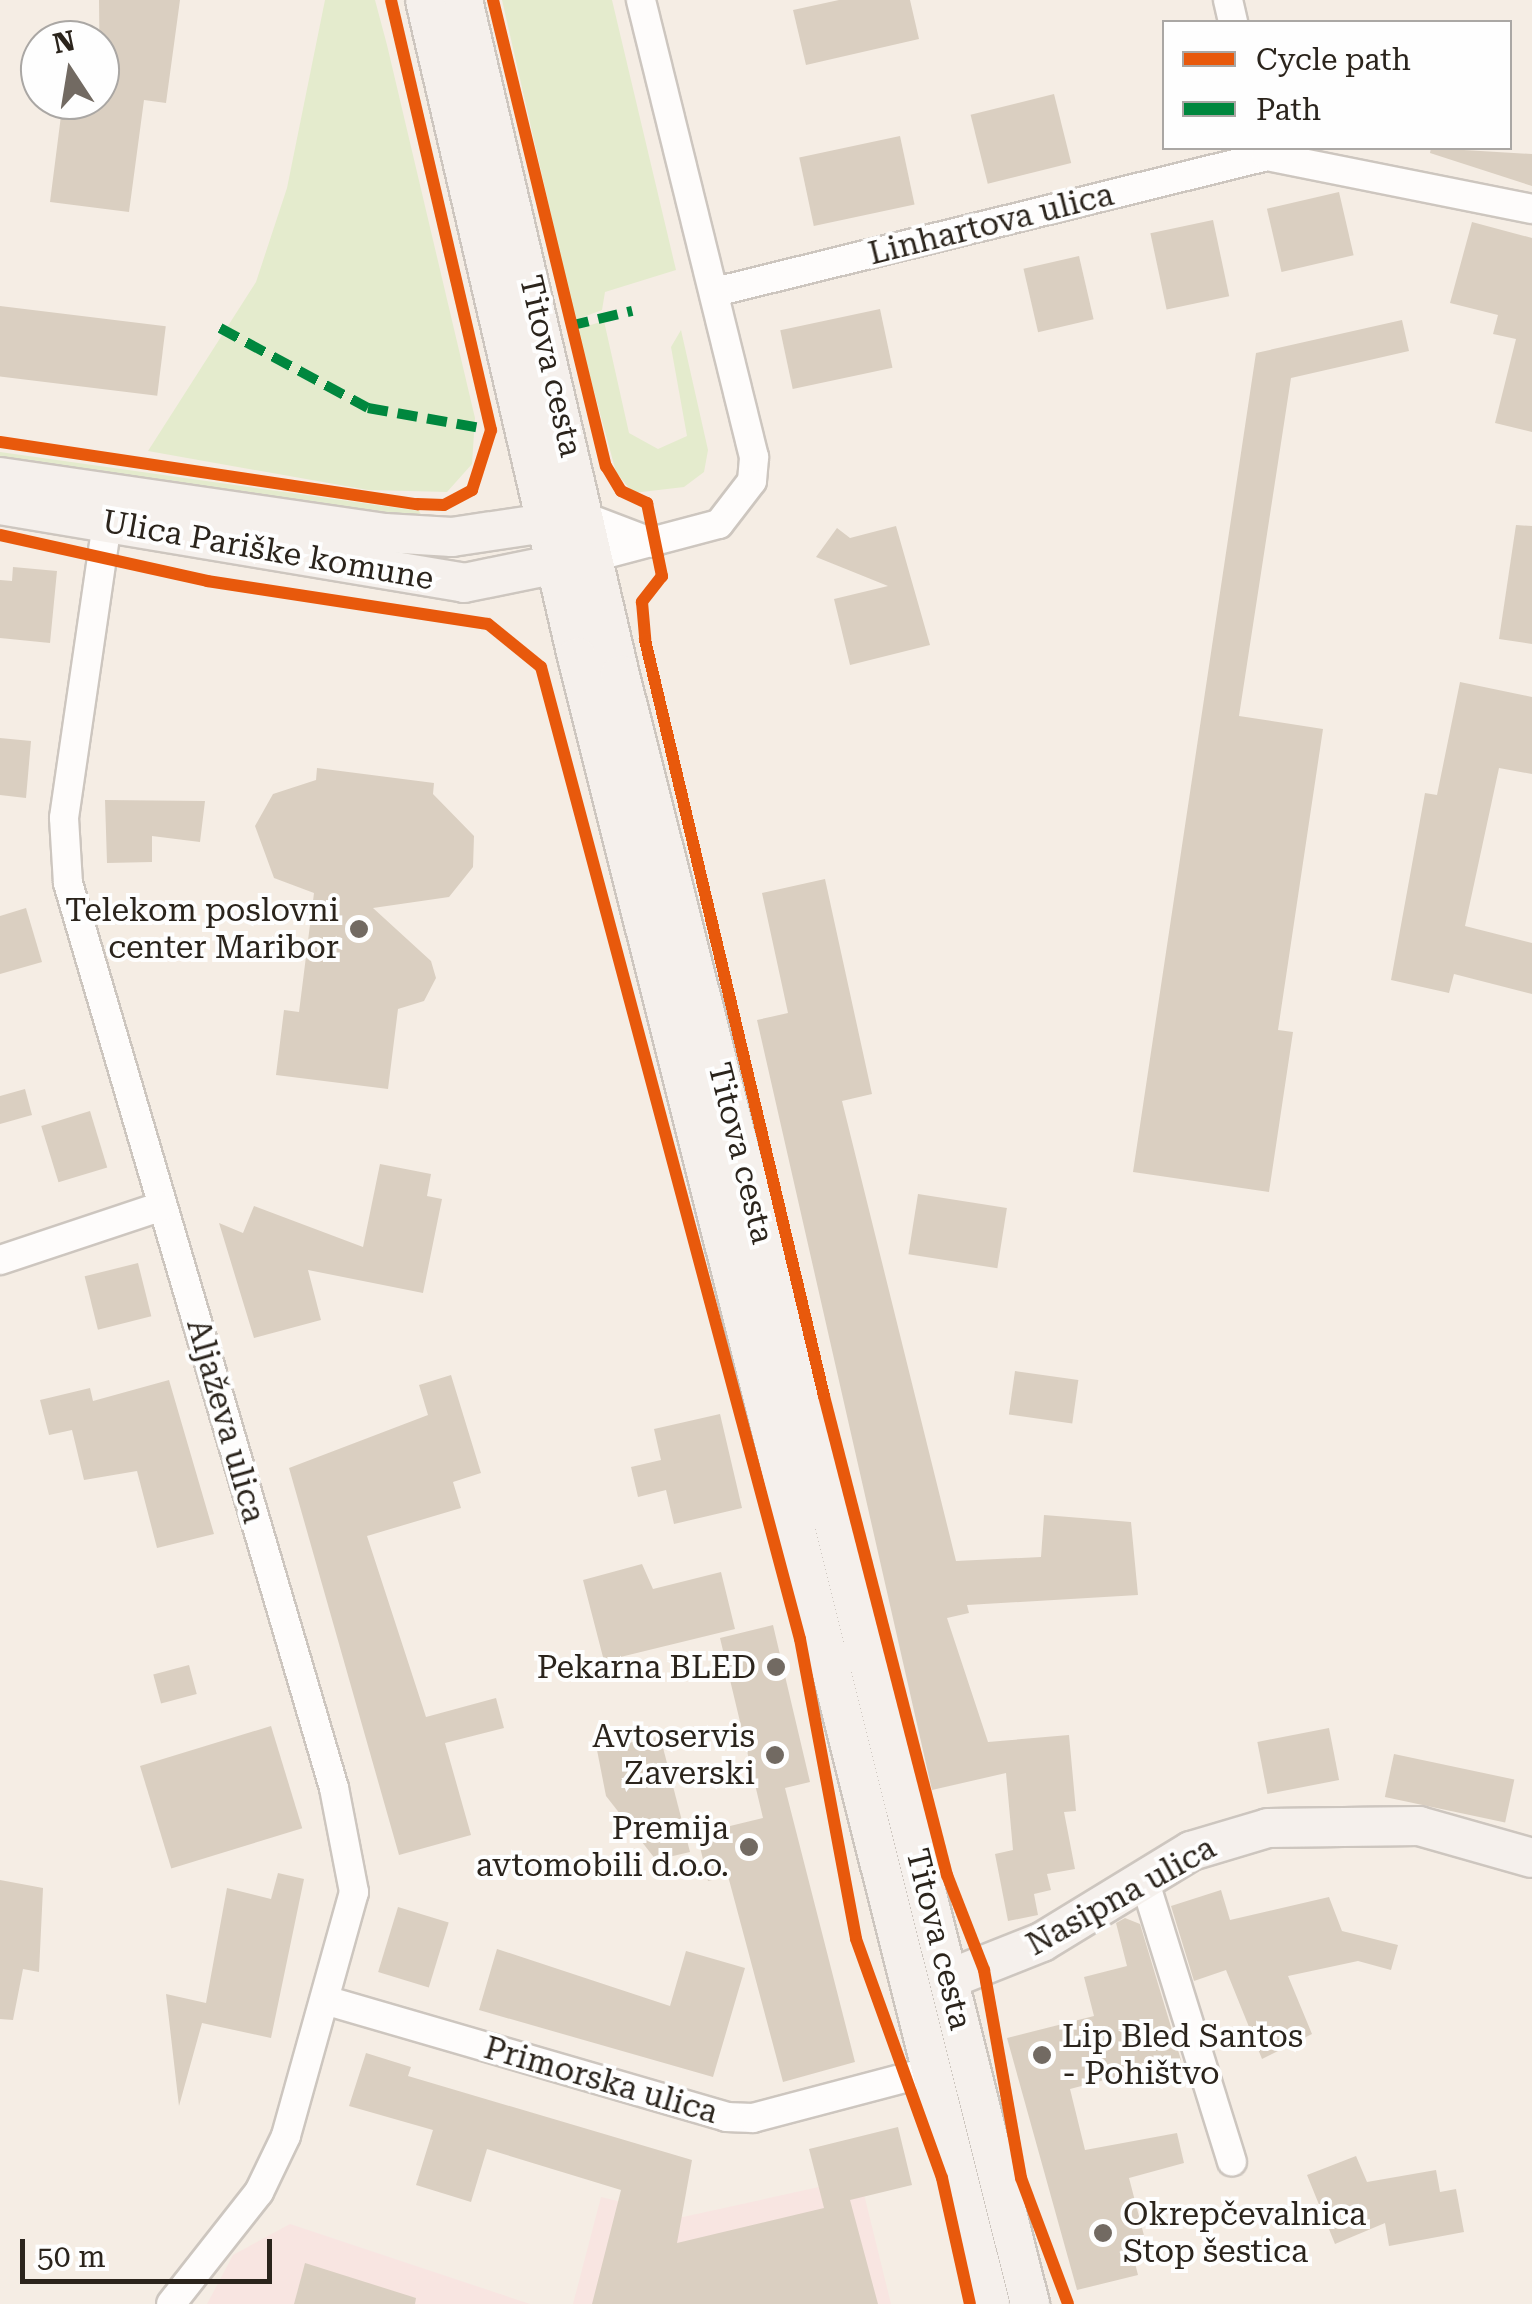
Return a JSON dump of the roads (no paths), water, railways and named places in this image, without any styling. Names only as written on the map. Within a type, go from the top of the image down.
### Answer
[{"type":"main road","name":"Titova cesta","points":[[424,0],[548,523],[575,560],[949,1979],[1030,2304]]},
{"type":"main road","name":"Titova cesta","points":[[463,0],[586,517],[575,560],[990,2304]]},
{"type":"main road","points":[[0,476],[385,533],[452,536],[586,517]]},
{"type":"main road","name":"Ulica Pariške komune","points":[[0,505],[464,583],[575,560]]},
{"type":"main road","name":"Nasipna ulica","points":[[949,1979],[1042,1942],[1143,1876],[1224,1838],[1341,1821],[1419,1826],[1532,1858]]},
{"type":"street","points":[[575,560],[655,544],[719,524],[750,492],[754,457],[641,0]]},
{"type":"street","name":"Linhartova ulica","points":[[714,292],[1266,152],[1532,209]]},
{"type":"street","points":[[586,517],[655,544]]},
{"type":"street","name":"Aljaževa ulica","points":[[107,523],[64,842],[162,1206],[350,1848],[354,1892],[328,2001],[259,2192],[178,2294],[154,2304]]},
{"type":"street","points":[[0,1260],[162,1206]]},
{"type":"street","points":[[1143,1876],[1232,2160]]},
{"type":"street","name":"Primorska ulica","points":[[328,2001],[726,2117],[753,2118],[935,2070]]},
{"type":"place","name":"Telekom poslovni center Maribor","points":[[359,929]]},
{"type":"place","name":"Pekarna BLED","points":[[776,1667]]},
{"type":"place","name":"Avtoservis Zaverski","points":[[775,1755]]},
{"type":"place","name":"Premija avtomobili d.o.o.","points":[[749,1847]]},
{"type":"place","name":"Lip Bled Santos - Pohištvo","points":[[1042,2055]]},
{"type":"place","name":"Okrepčevalnica Stop šestica","points":[[1103,2233]]}]
